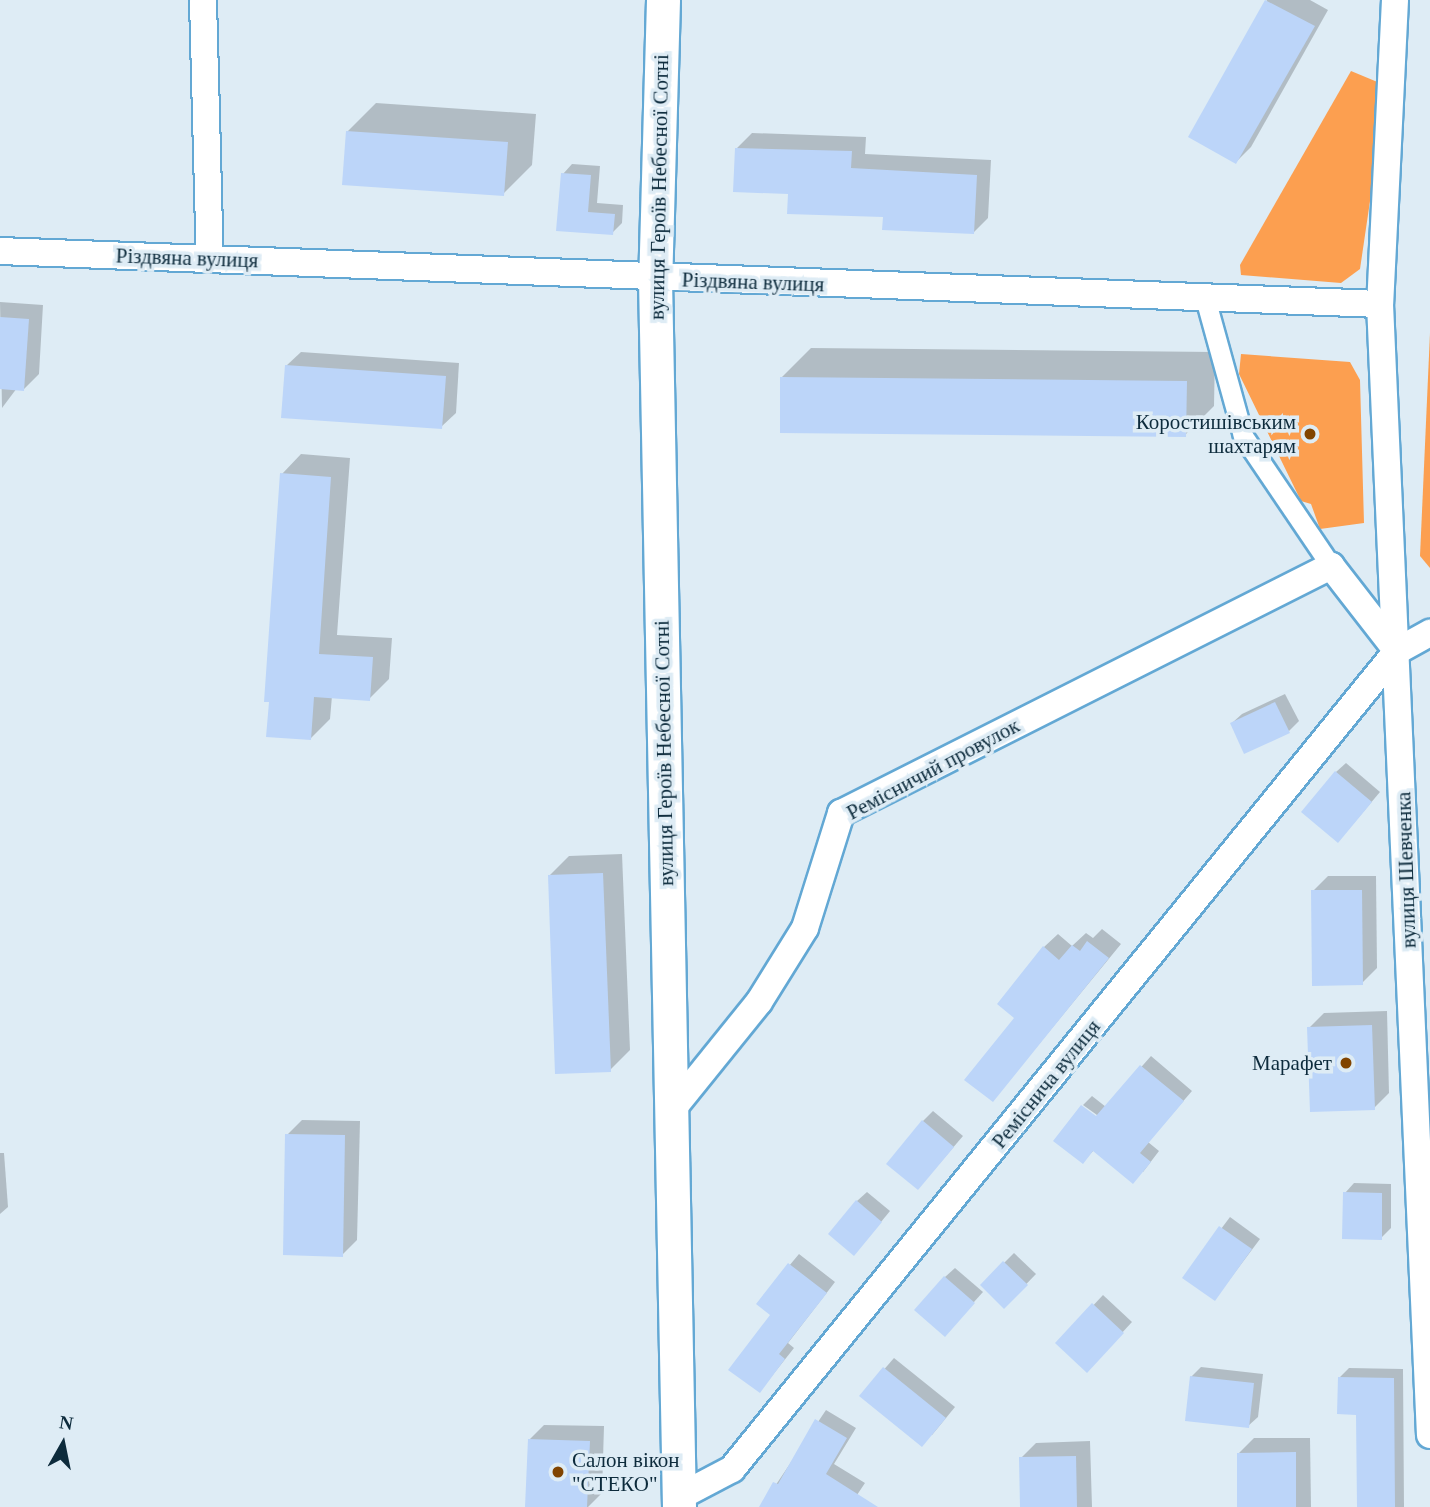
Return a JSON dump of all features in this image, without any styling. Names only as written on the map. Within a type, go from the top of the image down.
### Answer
[{"type":"street","points":[[203,0],[210,259]]},
{"type":"street","name":"вулиця Героїв Небесної Сотні","points":[[663,0],[656,279],[679,1502]]},
{"type":"street","name":"вулиця Шевченка","points":[[1395,0],[1380,304],[1430,1436]]},
{"type":"street","name":"Різдвяна вулиця","points":[[0,251],[656,279],[1380,304]]},
{"type":"street","points":[[1205,298],[1243,436],[1331,566],[1396,651],[1430,633]]},
{"type":"street","name":"Ремісничий провулок","points":[[671,1111],[759,1002],[805,928],[841,813],[1331,566]]},
{"type":"street","name":"Реміснича вулиця","points":[[679,1502],[732,1469],[1396,651]]},
{"type":"shaded area","points":[[1351,71],[1387,86],[1360,269],[1341,283],[1241,275],[1240,265]]},
{"type":"shaded area","points":[[1430,333],[1430,568],[1420,556]]},
{"type":"shaded area","points":[[1241,354],[1350,362],[1360,380],[1364,523],[1320,529],[1311,504],[1301,501],[1239,374]]},
{"type":"building","points":[[1265,0],[1315,26],[1236,164],[1188,137]]},
{"type":"building","points":[[346,131],[508,142],[504,196],[342,185]]},
{"type":"building","points":[[735,148],[852,151],[851,168],[977,175],[974,234],[882,230],[883,217],[787,214],[788,194],[733,192]]},
{"type":"building","points":[[561,173],[591,175],[588,212],[615,214],[613,235],[556,231]]},
{"type":"building","points":[[0,317],[29,319],[24,391],[0,389]]},
{"type":"building","points":[[285,365],[446,376],[442,429],[281,418]]},
{"type":"building","points":[[780,377],[1187,381],[1186,437],[780,433]]},
{"type":"building","points":[[280,473],[331,477],[319,654],[373,657],[370,701],[314,697],[311,740],[266,737],[269,702],[264,702]]},
{"type":"building","points":[[1275,702],[1290,733],[1244,754],[1230,723]]},
{"type":"building","points":[[1335,771],[1372,802],[1338,843],[1301,812]]},
{"type":"building","points":[[603,873],[611,1072],[555,1074],[548,875]]},
{"type":"building","points":[[1311,890],[1362,890],[1363,985],[1312,986]]},
{"type":"building","points":[[1087,941],[1109,958],[993,1102],[964,1080],[1014,1018],[997,1004],[1043,946],[1059,960],[1072,945],[1080,951]]},
{"type":"building","points":[[1372,1025],[1375,1110],[1310,1112],[1307,1027]]},
{"type":"building","points":[[1140,1065],[1184,1101],[1140,1153],[1151,1162],[1133,1184],[1093,1151],[1083,1164],[1053,1141],[1081,1105],[1096,1116]]},
{"type":"building","points":[[922,1120],[954,1147],[918,1190],[886,1164]]},
{"type":"building","points":[[285,1134],[345,1135],[343,1257],[283,1255]]},
{"type":"building","points":[[1343,1192],[1382,1193],[1382,1240],[1342,1239]]},
{"type":"building","points":[[856,1200],[882,1222],[854,1256],[828,1234]]},
{"type":"building","points":[[1219,1226],[1252,1249],[1215,1301],[1182,1278]]},
{"type":"building","points":[[1003,1261],[1028,1285],[1004,1309],[980,1285]]},
{"type":"building","points":[[788,1263],[827,1293],[779,1354],[785,1359],[760,1393],[728,1370],[770,1315],[756,1304]]},
{"type":"building","points":[[944,1276],[975,1303],[945,1337],[914,1310]]},
{"type":"building","points":[[1092,1303],[1124,1333],[1087,1373],[1055,1343]]},
{"type":"building","points":[[883,1367],[946,1418],[922,1447],[859,1396]]},
{"type":"building","points":[[1190,1376],[1254,1383],[1249,1428],[1185,1421]]},
{"type":"building","points":[[1338,1377],[1394,1378],[1395,1507],[1357,1507],[1356,1415],[1337,1414]]},
{"type":"building","points":[[815,1419],[847,1438],[826,1474],[878,1507],[759,1507],[773,1482],[778,1484]]},
{"type":"building","points":[[528,1439],[590,1441],[587,1507],[525,1507]]},
{"type":"building","points":[[1296,1452],[1296,1507],[1237,1507],[1237,1453]]},
{"type":"building","points":[[1076,1456],[1077,1507],[1020,1507],[1019,1457]]},
{"type":"place","name":"Коростишівським шахтарям","points":[[1310,434]]},
{"type":"place","name":"Марафет","points":[[1346,1063]]},
{"type":"place","name":"Салон вікон \"СТЕКО\"","points":[[558,1472]]}]
